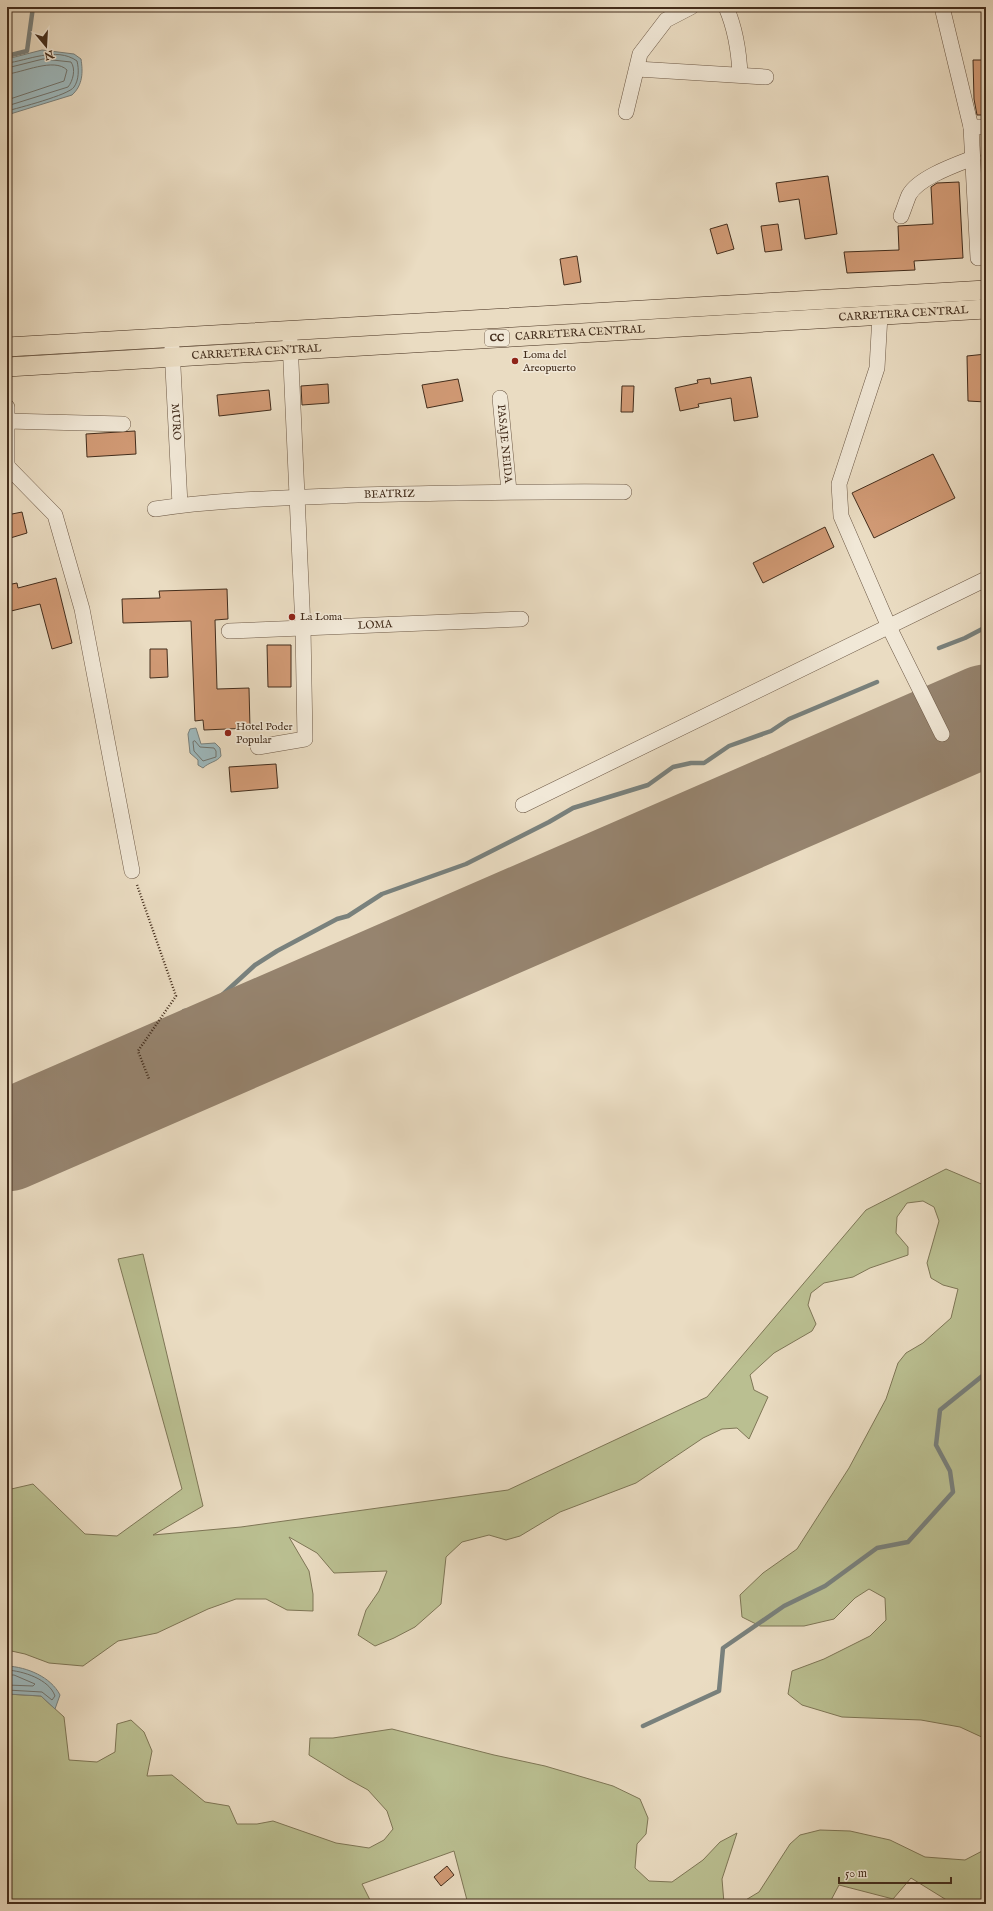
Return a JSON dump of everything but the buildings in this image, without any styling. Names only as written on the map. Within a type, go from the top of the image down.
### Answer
[{"type":"main road","name":"CARRETERA CENTRAL","points":[[7,367],[290,350],[880,306],[986,290]]},
{"type":"main road","name":"CARRETERA CENTRAL","points":[[7,347],[290,332],[880,306],[986,309]]},
{"type":"street","points":[[626,112],[640,54],[666,20],[691,7]]},
{"type":"street","points":[[726,7],[735,26],[740,75]]},
{"type":"street","points":[[942,7],[971,127],[978,258]]},
{"type":"street","points":[[637,69],[766,77]]},
{"type":"street","points":[[971,127],[986,127]]},
{"type":"street","points":[[901,216],[910,194],[929,178],[946,168],[973,158]]},
{"type":"street","points":[[880,306],[877,368],[839,484],[841,516],[889,627],[942,734]]},
{"type":"street","points":[[258,747],[305,739],[303,628],[290,332]]},
{"type":"street","name":"MURO","points":[[171,339],[180,505]]},
{"type":"street","name":"PASAJE NEIDA","points":[[500,398],[509,491]]},
{"type":"street","points":[[7,407],[8,468],[55,515],[82,609],[132,871]]},
{"type":"street","points":[[7,421],[123,424]]},
{"type":"street","name":"BEATRIZ","points":[[155,509],[180,505],[297,497],[509,491],[624,492]]},
{"type":"street","points":[[523,805],[986,579]]},
{"type":"street","name":"LOMA","points":[[229,631],[521,619]]},
{"type":"path","points":[[132,871],[176,996],[138,1051],[149,1079]]},
{"type":"green space","points":[[946,1169],[986,1186],[986,1739],[960,1727],[921,1720],[842,1717],[802,1705],[788,1694],[792,1671],[824,1659],[870,1636],[886,1620],[885,1598],[869,1589],[855,1598],[834,1619],[804,1626],[760,1626],[742,1617],[740,1595],[763,1573],[797,1549],[849,1468],[886,1399],[898,1363],[906,1353],[923,1343],[951,1318],[958,1289],[943,1285],[931,1278],[927,1263],[939,1221],[934,1207],[923,1201],[907,1203],[897,1217],[896,1233],[908,1247],[908,1255],[870,1268],[853,1277],[824,1283],[811,1293],[808,1305],[816,1324],[812,1331],[774,1353],[750,1375],[754,1390],[768,1397],[749,1439],[737,1428],[722,1429],[703,1438],[636,1483],[560,1512],[520,1536],[506,1540],[489,1535],[462,1542],[446,1557],[441,1604],[415,1627],[394,1638],[375,1646],[358,1635],[366,1610],[379,1591],[387,1571],[334,1573],[317,1553],[289,1537],[309,1571],[313,1594],[313,1611],[287,1610],[266,1599],[236,1599],[208,1609],[157,1633],[118,1641],[83,1666],[49,1663],[25,1654],[7,1650],[7,1490],[33,1484],[85,1534],[117,1536],[182,1489],[118,1259],[143,1254],[203,1506],[153,1535],[241,1527],[508,1490],[707,1397],[866,1210]]},
{"type":"green space","points":[[7,1694],[41,1696],[64,1717],[69,1760],[97,1762],[115,1752],[117,1724],[131,1720],[144,1732],[152,1751],[147,1776],[172,1775],[205,1802],[229,1806],[237,1824],[257,1824],[273,1821],[336,1843],[369,1848],[384,1840],[393,1829],[387,1811],[368,1790],[309,1755],[310,1738],[333,1738],[392,1729],[494,1755],[545,1766],[613,1786],[640,1799],[648,1818],[646,1834],[637,1844],[635,1868],[649,1881],[672,1882],[703,1860],[720,1842],[737,1833],[722,1879],[724,1903],[735,1904],[468,1904],[454,1851],[362,1884],[372,1904],[7,1904]]},
{"type":"green space","points":[[820,1830],[850,1831],[890,1840],[925,1857],[965,1860],[986,1849],[986,1904],[953,1904],[911,1878],[893,1899],[839,1885],[829,1904],[739,1904],[759,1892],[790,1844],[800,1835]]},
{"type":"water","points":[[42,50],[74,54],[81,59],[82,73],[80,83],[76,91],[72,95],[7,115],[7,59]]},
{"type":"water","points":[[196,728],[201,744],[215,743],[220,748],[221,756],[203,768],[198,765],[198,760],[190,753],[188,734],[190,729]]},
{"type":"water","points":[[7,1666],[22,1668],[38,1674],[51,1683],[60,1695],[55,1709],[41,1696],[7,1694]]},
{"type":"waterway","points":[[7,56],[27,51],[33,7]]},
{"type":"waterway","points":[[939,648],[965,638],[986,627]]},
{"type":"waterway","points":[[162,1031],[184,1011],[209,1007],[255,965],[277,951],[337,919],[348,916],[382,894],[466,864],[549,822],[573,808],[648,785],[673,767],[691,763],[704,763],[729,746],[771,731],[789,719],[877,682]]},
{"type":"waterway","points":[[643,1726],[719,1691],[723,1648],[784,1606],[825,1586],[877,1548],[908,1542],[953,1492],[950,1471],[936,1445],[940,1410],[986,1373]]},
{"type":"runway","points":[[7,1141],[986,715]]},
{"type":"place","name":"Loma del Areopuerto","points":[[515,361]]},
{"type":"place","name":"La Loma","points":[[292,617]]},
{"type":"place","name":"Hotel Poder Popular","points":[[228,733]]}]
